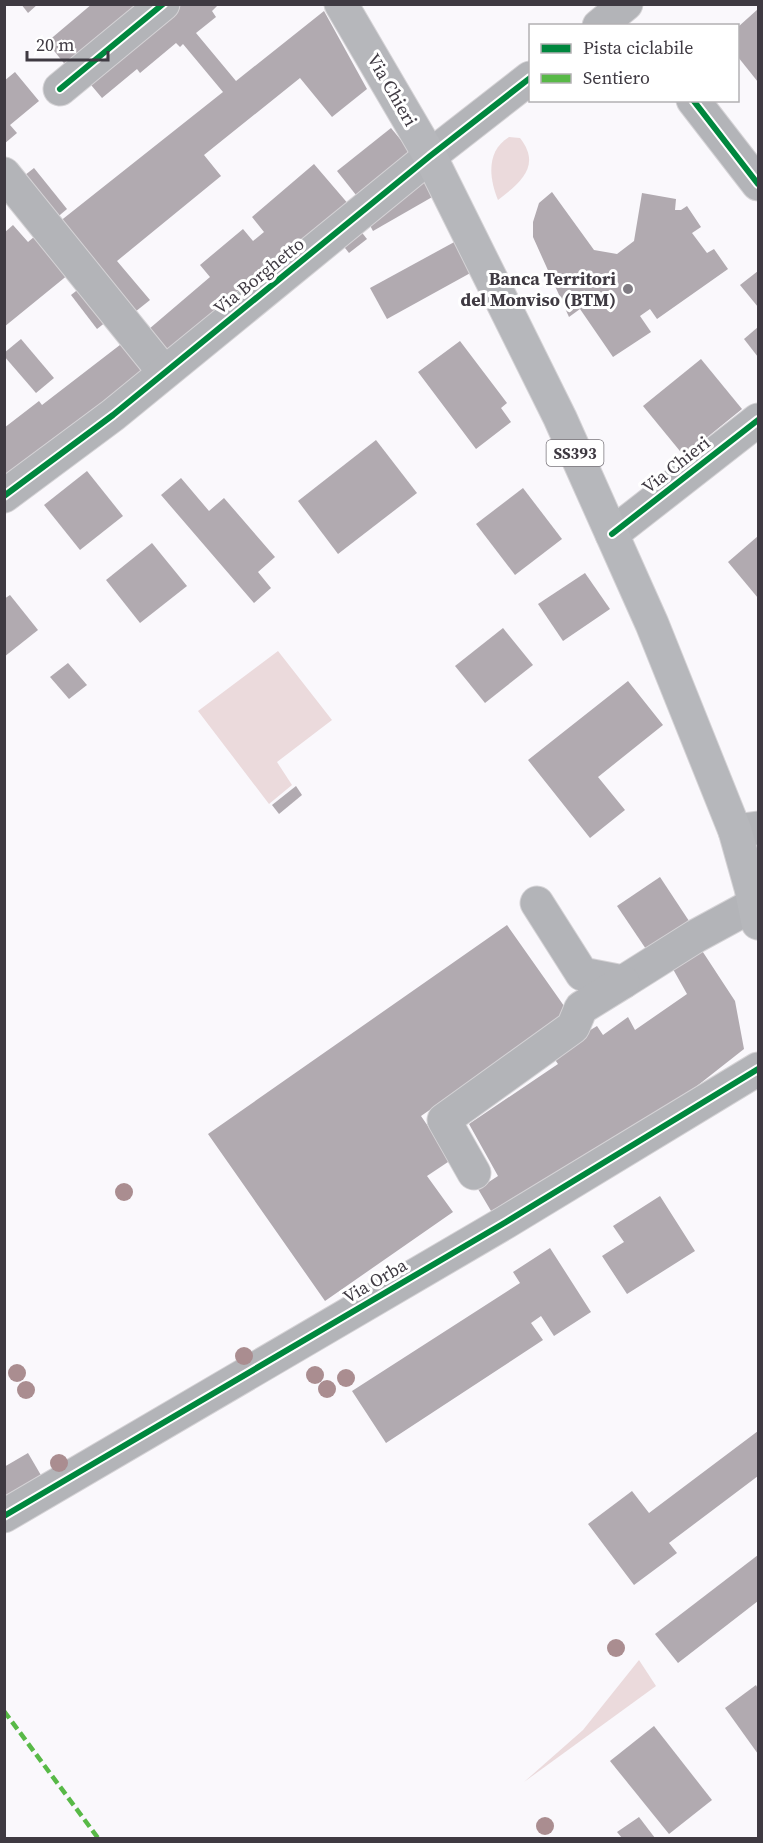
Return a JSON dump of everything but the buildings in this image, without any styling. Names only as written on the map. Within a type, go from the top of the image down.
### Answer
[{"type":"main road","name":"Via Chieri","points":[[341,4],[430,156],[560,418],[747,829],[757,913]]},
{"type":"street","points":[[60,89],[163,4]]},
{"type":"street","name":"Via Borghetto","points":[[4,496],[113,415],[430,156],[529,80]]},
{"type":"street","points":[[695,102],[759,184]]},
{"type":"street","points":[[4,174],[164,372]]},
{"type":"street","name":"Via Chieri","points":[[612,534],[759,420]]},
{"type":"street","points":[[537,903],[582,974],[623,982]]},
{"type":"street","points":[[474,1173],[444,1120],[573,1027],[581,1008],[696,936],[757,913]]},
{"type":"street","name":"Via Orba","points":[[4,1516],[506,1222],[759,1069]]},
{"type":"shaded area","points":[[509,137],[520,138],[529,157],[529,165],[526,173],[514,187],[498,200],[491,174],[493,157],[496,150]]},
{"type":"shaded area","points":[[278,651],[332,720],[277,762],[292,785],[269,804],[198,711]]},
{"type":"shaded area","points":[[639,1660],[656,1686],[524,1782],[583,1730]]},
{"type":"marked path","points":[[4,1711],[98,1838]]},
{"type":"cycle path","points":[[60,89],[163,4]]},
{"type":"cycle path","points":[[4,496],[113,415],[430,156],[529,79]]},
{"type":"cycle path","points":[[695,102],[758,184]]},
{"type":"cycle path","points":[[612,534],[758,420]]},
{"type":"cycle path","points":[[4,1516],[506,1222],[758,1069]]},
{"type":"place","name":"Banca Territori del Monviso (BTM)","points":[[628,289]]}]
